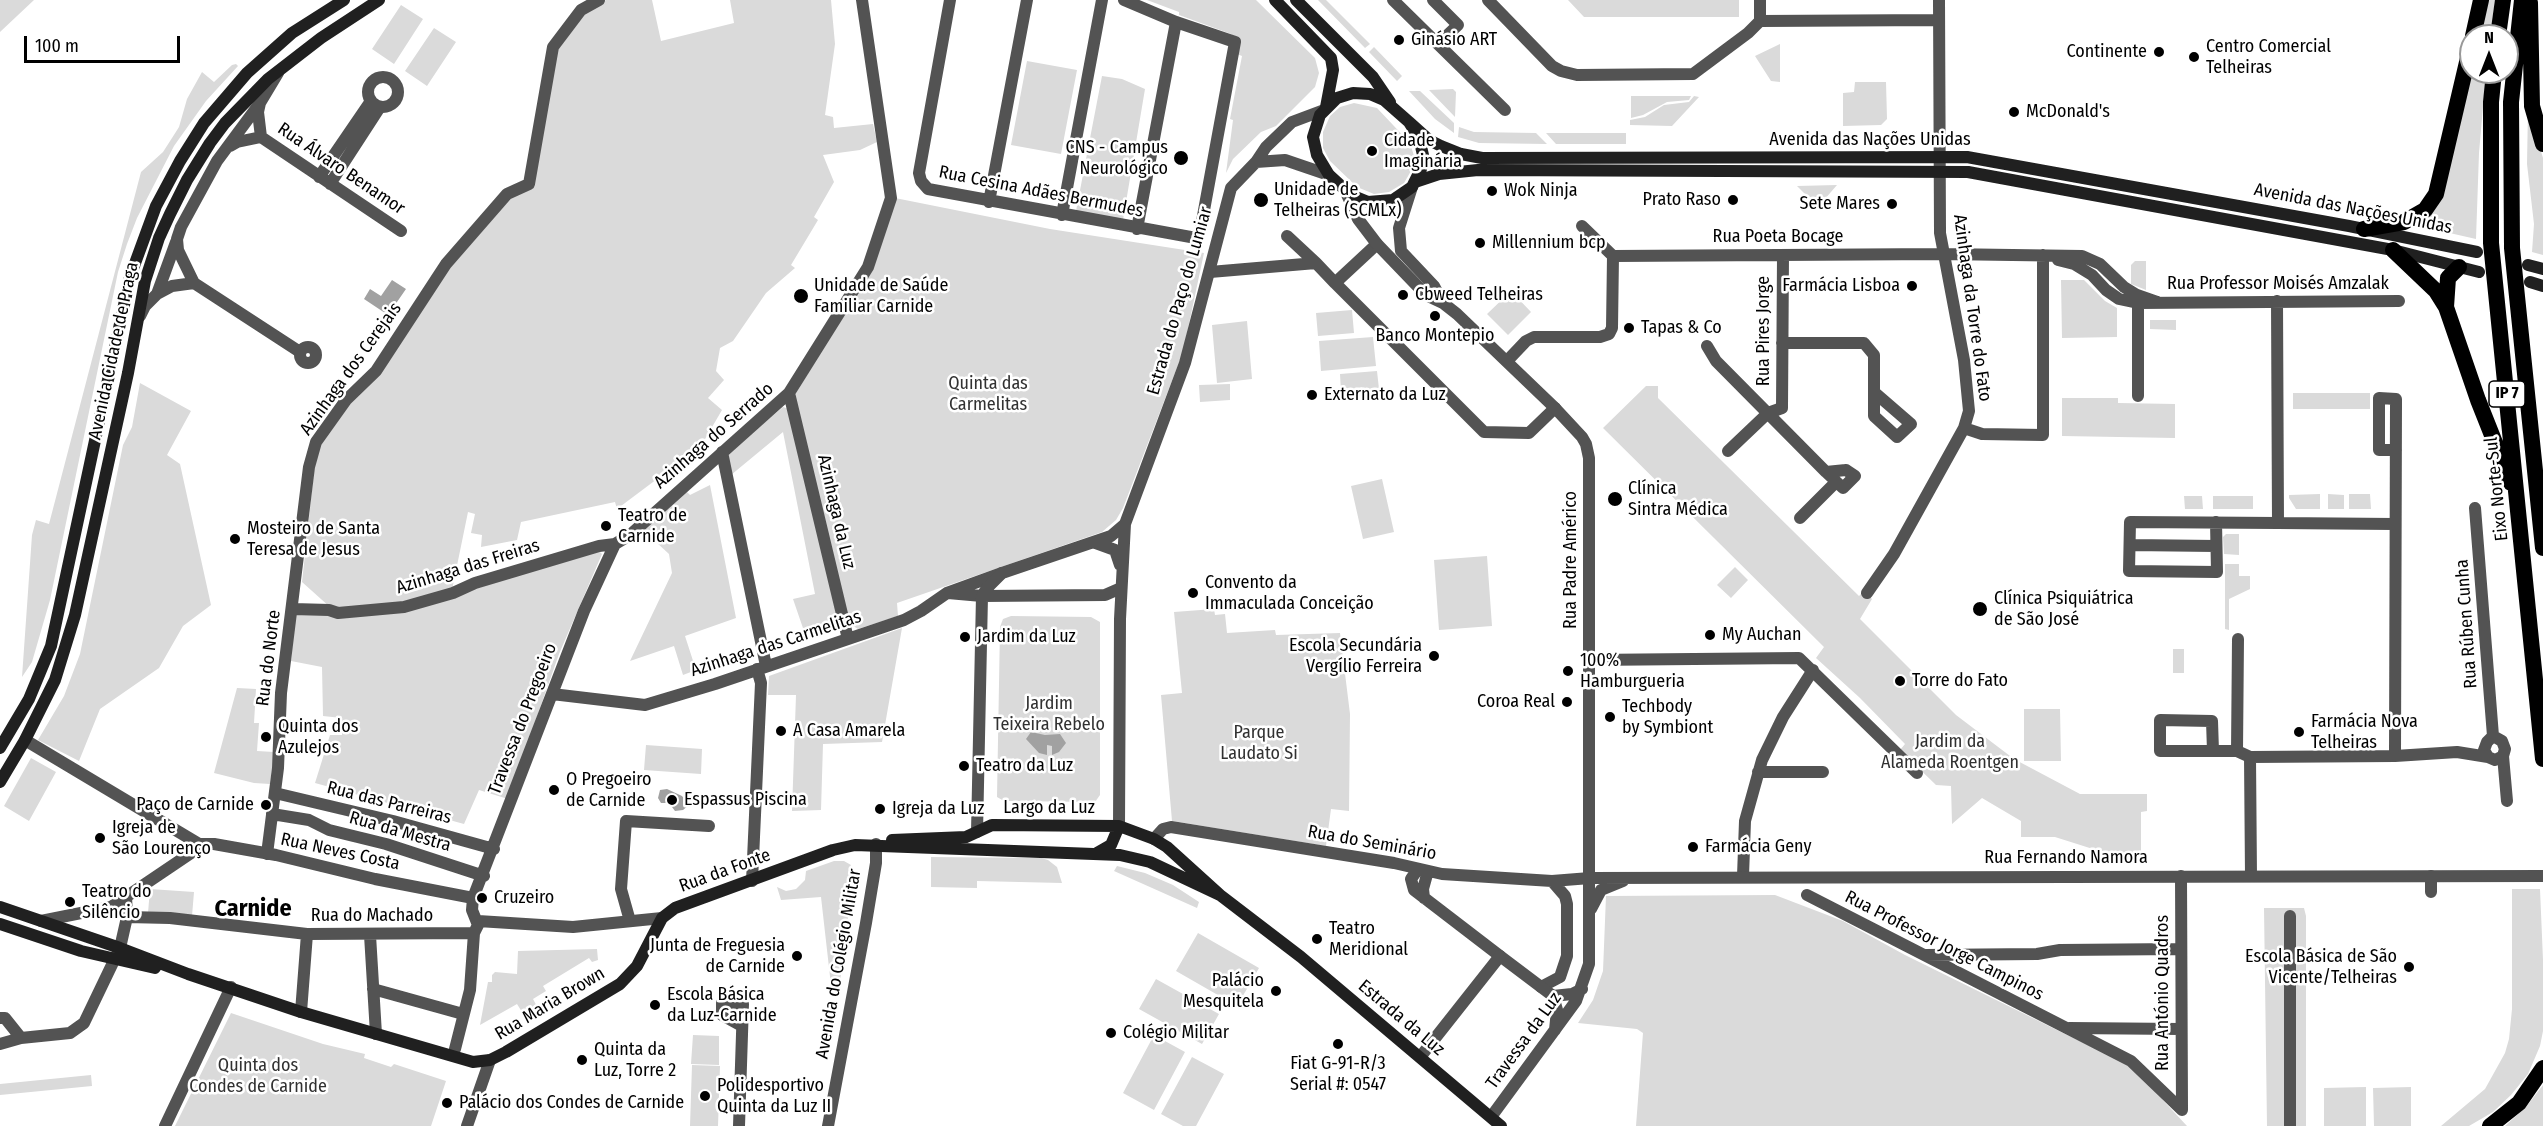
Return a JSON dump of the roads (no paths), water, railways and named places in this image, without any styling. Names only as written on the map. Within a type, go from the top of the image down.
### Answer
[{"type":"highway","points":[[2476,24],[2481,0]]},
{"type":"highway","points":[[2500,24],[2503,0]]},
{"type":"highway","name":"IP 7","points":[[2522,0],[2511,102],[2512,248],[2523,287],[2534,460],[2543,548]]},
{"type":"highway","points":[[2530,0],[2532,106],[2543,144]]},
{"type":"highway","points":[[2364,229],[2404,222],[2425,210],[2436,194],[2462,84]]},
{"type":"highway","name":"Eixo Norte-Sul","points":[[2493,84],[2482,250],[2495,287],[2543,759]]},
{"type":"highway","points":[[2392,250],[2436,291],[2446,307],[2478,400],[2518,501]]},
{"type":"highway","points":[[2446,307],[2448,278],[2459,267]]},
{"type":"highway","points":[[2534,460],[2543,431]]},
{"type":"highway","points":[[2490,1126],[2519,1103],[2543,1068]]},
{"type":"main road","name":"Avenida Cidade de Praga","points":[[0,748],[29,699],[51,646],[129,277],[156,206],[204,123],[247,73],[292,33],[344,0]]},
{"type":"main road","name":"Avenida Cidade de Praga","points":[[0,782],[25,740],[55,680],[75,615],[151,260],[187,180],[225,123],[268,79],[321,38],[379,0]]},
{"type":"main road","points":[[1275,0],[1331,58],[1334,70],[1325,109]]},
{"type":"main road","points":[[1296,0],[1373,77],[1392,106]]},
{"type":"main road","points":[[1353,93],[1377,96],[1392,106],[1409,122],[1419,138],[1423,155],[1421,169],[1413,184],[1393,200],[1377,202],[1359,199],[1345,190],[1320,163],[1313,137],[1317,121],[1325,109],[1337,98],[1353,93]]},
{"type":"main road","name":"Avenida das Nações Unidas","points":[[1409,122],[1429,140],[1441,146],[1461,154],[1482,158],[1966,157],[2482,250]]},
{"type":"main road","name":"Avenida das Nações Unidas","points":[[1413,184],[1439,174],[1478,170],[1968,172],[2392,250],[2479,272]]},
{"type":"main road","points":[[2459,267],[2482,250]]},
{"type":"main road","points":[[2528,266],[2543,269]]},
{"type":"main road","points":[[2523,287],[2543,286]]},
{"type":"main road","name":"Largo da Luz","points":[[977,832],[992,825],[1119,826]]},
{"type":"main road","points":[[977,832],[993,851],[1097,853],[1111,845],[1119,826]]},
{"type":"main road","name":"Estrada da Luz","points":[[1119,826],[1154,839],[1167,847],[1220,896],[1301,957],[1501,1126]]},
{"type":"main road","name":"Rua da Fonte","points":[[876,844],[893,840],[952,839],[966,837],[977,832]]},
{"type":"main road","name":"Rua da Fonte","points":[[662,918],[681,906],[855,844],[993,851]]},
{"type":"main road","name":"Estrada da Luz","points":[[1097,853],[1150,862],[1220,896]]},
{"type":"main road","points":[[0,907],[40,921],[117,954]]},
{"type":"main road","name":"Rua Maria Brown","points":[[489,1060],[620,984],[637,966],[662,918]]},
{"type":"main road","points":[[0,924],[23,932],[117,954],[188,974],[301,1012],[459,1060],[473,1062],[489,1060]]},
{"type":"main road","points":[[0,932],[23,932]]},
{"type":"street","name":"Azinhaga dos Cerejais","points":[[309,467],[316,442],[346,400],[376,371],[446,264],[507,194],[529,184],[553,47],[581,10],[599,0]]},
{"type":"street","name":"Azinhaga do Serrado","points":[[615,544],[630,535],[789,393],[868,267],[891,198],[862,0]]},
{"type":"street","name":"Rua Cesina Adães Bermudes","points":[[950,0],[919,173],[921,181],[928,189],[989,202],[1196,238],[1200,232],[1235,42],[1176,22]]},
{"type":"street","points":[[989,202],[1027,0]]},
{"type":"street","points":[[1062,215],[1102,0]]},
{"type":"street","points":[[1124,0],[1176,22],[1137,229]]},
{"type":"street","points":[[1393,0],[1505,110]]},
{"type":"street","points":[[1433,0],[1458,25],[1438,44]]},
{"type":"street","points":[[1488,0],[1552,66],[1566,73],[1577,75],[1693,74],[1748,33],[1760,21],[1939,20]]},
{"type":"street","points":[[1760,0],[1760,21]]},
{"type":"street","name":"Azinhaga da Torre do Fato","points":[[1867,593],[1894,554],[1965,428],[1969,411],[1965,369],[1940,233],[1939,0]]},
{"type":"street","points":[[157,294],[196,196],[281,69]]},
{"type":"street","points":[[226,149],[237,142],[261,137],[258,112],[260,103]]},
{"type":"street","points":[[324,181],[375,104]]},
{"type":"street","name":"Estrada do Paço do Lumiar","points":[[1125,524],[1185,363],[1231,188],[1256,162],[1266,147],[1292,122],[1325,109]]},
{"type":"street","name":"Rua Álvaro Benamor","points":[[261,137],[400,231]]},
{"type":"street","points":[[1256,162],[1285,160],[1329,175]]},
{"type":"street","name":"Rua Padre Américo","points":[[1413,184],[1400,228],[1401,251],[1434,286],[1443,303]]},
{"type":"street","name":"Rua Padre Américo","points":[[1345,190],[1358,219],[1377,244],[1425,295],[1443,303],[1507,362],[1555,408],[1586,444],[1588,458],[1590,878]]},
{"type":"street","points":[[1507,362],[1526,341],[1534,337],[1600,337],[1609,334],[1612,328],[1613,256],[1582,226]]},
{"type":"street","points":[[1287,236],[1484,432],[1529,433],[1555,408]]},
{"type":"street","points":[[177,239],[178,250],[194,283],[300,352]]},
{"type":"street","points":[[1335,283],[1377,244]]},
{"type":"street","name":"Rua Professor Moisés Amzalak","points":[[1943,254],[2082,256],[2100,264],[2124,287],[2137,295],[2157,302]]},
{"type":"street","name":"Rua Poeta Bocage","points":[[1613,256],[1943,254]]},
{"type":"street","points":[[1965,428],[1982,434],[2043,435],[2043,255]]},
{"type":"street","name":"Rua Professor Moisés Amzalak","points":[[2043,255],[2074,264],[2092,275],[2106,290],[2119,299],[2138,303],[2399,301]]},
{"type":"street","name":"Rua Pires Jorge","points":[[1728,452],[1768,413],[1782,408],[1783,256]]},
{"type":"street","points":[[1210,272],[1316,263]]},
{"type":"street","points":[[139,318],[145,306],[157,294],[172,286],[194,283]]},
{"type":"street","points":[[2277,302],[2278,522]]},
{"type":"street","points":[[2138,303],[2138,396]]},
{"type":"street","points":[[1782,343],[1864,343],[1874,355],[1874,392]]},
{"type":"street","points":[[1707,346],[1716,362],[1768,413],[1826,472],[1836,482],[1843,488],[1855,476],[1846,470],[1826,472]]},
{"type":"street","name":"Azinhaga da Luz","points":[[789,393],[848,639]]},
{"type":"street","points":[[2395,756],[2396,450]]},
{"type":"street","points":[[722,452],[761,668],[752,881]]},
{"type":"street","name":"Rua do Norte","points":[[267,854],[275,793],[281,693],[309,467]]},
{"type":"street","points":[[1800,518],[1836,482]]},
{"type":"street","name":"Rua Rúben Cunha","points":[[2475,508],[2490,739]]},
{"type":"street","points":[[2216,522],[2217,572],[2129,571],[2130,522],[2216,522],[2278,522],[2394,524]]},
{"type":"street","points":[[982,597],[987,588],[1002,573],[1111,536],[1125,524]]},
{"type":"street","name":"Largo da Luz","points":[[1119,826],[1121,569],[1125,524]]},
{"type":"street","points":[[1092,542],[1115,550],[1121,569]]},
{"type":"street","name":"Azinhaga das Freiras","points":[[293,609],[329,610],[338,613],[404,607],[453,593],[475,582],[599,546],[615,544]]},
{"type":"street","name":"Travessa do Pregoeiro","points":[[475,917],[484,876],[552,694],[584,611],[615,544]]},
{"type":"street","points":[[2130,545],[2216,546]]},
{"type":"street","name":"Azinhaga das Carmelitas","points":[[552,694],[645,705],[904,620],[921,612],[947,593],[1002,573]]},
{"type":"street","points":[[947,593],[982,597],[1104,595],[1121,588]]},
{"type":"street","name":"Largo da Luz","points":[[977,832],[982,597]]},
{"type":"street","points":[[2237,751],[2238,639]]},
{"type":"street","points":[[1589,660],[1799,658],[1917,773]]},
{"type":"street","points":[[1743,876],[1745,821],[1758,772],[1771,739],[1797,692],[1813,670]]},
{"type":"street","points":[[2213,752],[2212,721],[2160,720],[2160,752],[2213,752],[2237,751],[2250,757],[2395,756],[2457,752],[2495,760],[2503,756]]},
{"type":"street","points":[[2488,757],[2484,750],[2490,739]]},
{"type":"street","points":[[2457,752],[2490,739],[2502,741],[2505,748],[2503,756],[2507,801]]},
{"type":"street","points":[[25,740],[200,844],[194,851],[111,907],[40,921]]},
{"type":"street","points":[[2250,757],[2251,876]]},
{"type":"street","points":[[1758,772],[1823,772]]},
{"type":"street","name":"Rua das Parreiras","points":[[275,793],[393,821],[494,849]]},
{"type":"street","points":[[309,820],[315,803]]},
{"type":"street","name":"Rua da Mestra","points":[[272,814],[309,820],[329,830],[386,844],[484,876]]},
{"type":"street","points":[[630,921],[621,889],[626,821],[709,826]]},
{"type":"street","name":"Rua do Seminário","points":[[1154,839],[1162,829],[1170,827],[1442,874],[1552,881],[1590,878]]},
{"type":"street","name":"Rua Neves Costa","points":[[200,844],[214,844],[267,854],[475,917]]},
{"type":"street","name":"Avenida do Colégio Militar","points":[[828,1126],[866,923],[876,863],[876,844]]},
{"type":"street","points":[[1423,870],[1411,883],[1414,890],[1553,996],[1557,1010],[1554,1033]]},
{"type":"street","name":"Rua António Quadros","points":[[2181,876],[2182,1110]]},
{"type":"street","points":[[2431,876],[2431,892]]},
{"type":"street","name":"Rua Fernando Namora","points":[[1590,878],[2543,876]]},
{"type":"street","name":"Travessa da Luz","points":[[1491,1117],[1554,1033],[1582,989],[1588,964],[1590,878]]},
{"type":"street","points":[[1589,913],[1601,890],[1632,878]]},
{"type":"street","name":"Travessa da Luz","points":[[1541,987],[1560,977],[1567,956],[1567,904],[1564,896],[1552,881]]},
{"type":"street","name":"Rua Professor Jorge Campinos","points":[[1807,895],[2131,1061],[2182,1110]]},
{"type":"street","points":[[0,1044],[21,1038],[70,1033],[84,1023],[117,954],[127,917],[126,896]]},
{"type":"street","points":[[2290,916],[2290,1126]]},
{"type":"street","name":"Rua do Machado","points":[[127,917],[170,918],[307,934],[370,935],[475,917]]},
{"type":"street","points":[[455,1049],[470,990],[475,917]]},
{"type":"street","name":"Rua da Fonte","points":[[475,917],[573,927],[662,918]]},
{"type":"street","points":[[301,1012],[307,934]]},
{"type":"street","points":[[370,935],[376,1034]]},
{"type":"street","points":[[1921,955],[2180,949]]},
{"type":"street","points":[[1420,1056],[1500,956]]},
{"type":"street","points":[[165,1126],[231,987]]},
{"type":"street","points":[[373,988],[464,1014]]},
{"type":"street","points":[[1553,996],[1572,994],[1582,989]]},
{"type":"street","points":[[0,1018],[5,1018],[21,1038]]},
{"type":"street","points":[[739,1126],[742,1026]]},
{"type":"street","name":"Rua Professor Jorge Campinos","points":[[2065,1028],[2181,1029]]},
{"type":"street","name":"Rua Maria Brown","points":[[467,1126],[489,1060]]},
{"type":"place","name":"Ginásio ART","points":[[1399,40]]},
{"type":"place","name":"Continente","points":[[2159,52]]},
{"type":"place","name":"Centro Comercial Telheiras","points":[[2194,57]]},
{"type":"place","name":"McDonald's","points":[[2014,112]]},
{"type":"place","name":"Cidade Imaginária","points":[[1372,151]]},
{"type":"place","name":"CNS - Campus Neurológico","points":[[1181,158]]},
{"type":"place","name":"Wok Ninja","points":[[1492,191]]},
{"type":"place","name":"Unidade de Telheiras (SCMLx)","points":[[1261,200]]},
{"type":"place","name":"Prato Raso","points":[[1733,200]]},
{"type":"place","name":"Sete Mares","points":[[1892,204]]},
{"type":"place","name":"Millennium bcp","points":[[1480,243]]},
{"type":"place","name":"Farmácia Lisboa","points":[[1912,286]]},
{"type":"place","name":"Cbweed Telheiras","points":[[1403,295]]},
{"type":"place","name":"Unidade de Saúde Familiar Carnide","points":[[801,296]]},
{"type":"place","name":"Banco Montepio","points":[[1435,316]]},
{"type":"place","name":"Tapas & Co","points":[[1629,328]]},
{"type":"place","name":"Externato da Luz","points":[[1312,395]]},
{"type":"place","name":"Clínica Sintra Médica","points":[[1615,499]]},
{"type":"place","name":"Teatro de Carnide","points":[[606,526]]},
{"type":"place","name":"Mosteiro de Santa Teresa de Jesus","points":[[235,539]]},
{"type":"place","name":"Convento da Immaculada Conceição","points":[[1193,593]]},
{"type":"place","name":"Clínica Psiquiátrica de São José","points":[[1980,609]]},
{"type":"place","name":"My Auchan","points":[[1710,635]]},
{"type":"place","name":"Jardim da Luz","points":[[965,637]]},
{"type":"place","name":"Escola Secundária Vergílio Ferreira","points":[[1434,656]]},
{"type":"place","name":"100% Hamburgueria","points":[[1568,671]]},
{"type":"place","name":"Torre do Fato","points":[[1900,681]]},
{"type":"place","name":"Coroa Real","points":[[1567,702]]},
{"type":"place","name":"Techbody by Symbiont","points":[[1610,717]]},
{"type":"place","name":"A Casa Amarela","points":[[781,731]]},
{"type":"place","name":"Farmácia Nova Telheiras","points":[[2299,732]]},
{"type":"place","name":"Quinta dos Azulejos","points":[[266,737]]},
{"type":"place","name":"Teatro da Luz","points":[[964,766]]},
{"type":"place","name":"O Pregoeiro de Carnide","points":[[554,790]]},
{"type":"place","name":"Espassus Piscina","points":[[672,800]]},
{"type":"place","name":"Paço de Carnide","points":[[266,805]]},
{"type":"place","name":"Igreja da Luz","points":[[880,809]]},
{"type":"place","name":"Igreja de São Lourenço","points":[[100,838]]},
{"type":"place","name":"Farmácia Geny","points":[[1693,847]]},
{"type":"place","name":"Cruzeiro","points":[[482,898]]},
{"type":"place","name":"Teatro do Silêncio","points":[[70,902]]},
{"type":"place","name":"Teatro Meridional","points":[[1317,939]]},
{"type":"place","name":"Junta de Freguesia de Carnide","points":[[797,956]]},
{"type":"place","name":"Escola Básica de São Vicente/Telheiras","points":[[2409,967]]},
{"type":"place","name":"Palácio Mesquitela","points":[[1276,991]]},
{"type":"place","name":"Escola Básica da Luz-Carnide","points":[[655,1005]]},
{"type":"place","name":"Colégio Militar","points":[[1111,1033]]},
{"type":"place","name":"Fiat G-91-R/3 Serial #: 0547","points":[[1338,1044]]},
{"type":"place","name":"Quinta da Luz, Torre 2","points":[[582,1060]]},
{"type":"place","name":"Polidesportivo Quinta da Luz II","points":[[705,1096]]},
{"type":"place","name":"Palácio dos Condes de Carnide","points":[[447,1103]]},
{"type":"district","name":"Carnide","points":[[253,909]]},
{"type":"park label","name":"Quinta das Carmelitas","points":[[988,394]]},
{"type":"park label","name":"Jardim Teixeira Rebelo","points":[[1049,714]]},
{"type":"park label","name":"Parque Laudato Si","points":[[1259,743]]},
{"type":"park label","name":"Jardim da Alameda Roentgen","points":[[1950,752]]},
{"type":"park label","name":"Quinta dos Condes de Carnide","points":[[258,1076]]}]
